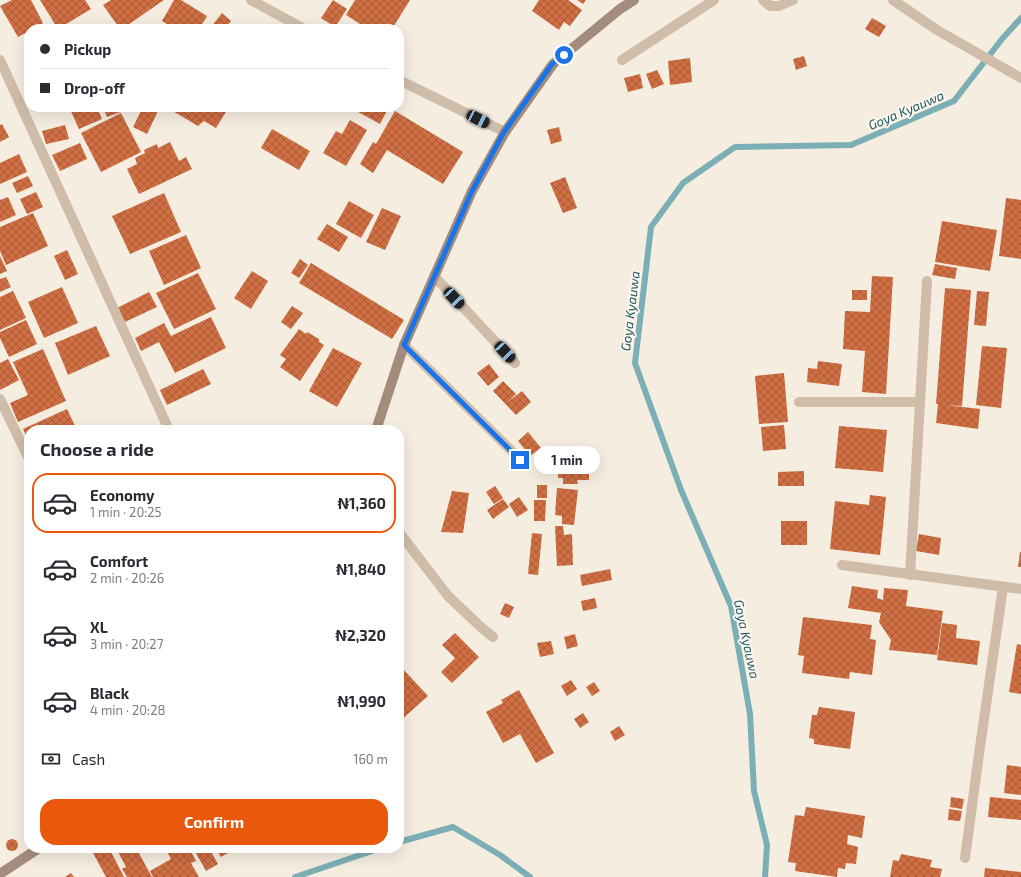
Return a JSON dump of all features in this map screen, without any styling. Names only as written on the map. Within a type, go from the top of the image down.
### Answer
[{"type":"street","points":[[251,0],[295,24]]},
{"type":"street","points":[[378,425],[404,345],[472,191],[504,132],[552,64],[620,9],[634,0]]},
{"type":"street","points":[[622,60],[714,0]]},
{"type":"street","points":[[763,0],[770,6],[779,6],[793,0]]},
{"type":"street","points":[[893,0],[937,30],[1021,78]]},
{"type":"street","points":[[0,60],[167,425]]},
{"type":"street","points":[[404,82],[504,132]]},
{"type":"street","points":[[434,276],[515,363]]},
{"type":"street","points":[[910,574],[927,281]]},
{"type":"street","points":[[404,345],[520,460]]},
{"type":"street","points":[[0,399],[24,449]]},
{"type":"street","points":[[799,402],[920,402]]},
{"type":"street","points":[[404,539],[448,596],[493,637]]},
{"type":"street","points":[[842,565],[1021,589]]},
{"type":"street","points":[[965,858],[1003,587]]},
{"type":"street","points":[[0,874],[32,853]]},
{"type":"building","points":[[12,0],[31,0],[43,23],[24,24],[24,34],[18,37],[0,6]]},
{"type":"building","points":[[40,0],[85,0],[91,9],[66,24],[55,24]]},
{"type":"building","points":[[111,0],[164,0],[129,24],[116,24],[103,5]]},
{"type":"building","points":[[174,0],[181,0],[207,16],[202,24],[167,24],[162,21]]},
{"type":"building","points":[[333,0],[347,9],[337,24],[330,24],[321,18]]},
{"type":"building","points":[[355,0],[410,0],[395,24],[360,24],[346,15]]},
{"type":"building","points":[[539,0],[568,0],[582,10],[570,26],[564,22],[559,30],[532,11]]},
{"type":"building","points":[[577,0],[586,0],[583,4]]},
{"type":"building","points":[[222,13],[231,21],[229,24],[213,24]]},
{"type":"building","points":[[872,18],[886,26],[879,37],[865,29]]},
{"type":"building","points":[[804,56],[807,66],[796,70],[793,59]]},
{"type":"building","points":[[690,58],[692,82],[670,85],[668,61]]},
{"type":"building","points":[[657,70],[664,84],[652,89],[646,74]]},
{"type":"building","points":[[640,74],[643,88],[628,92],[624,78]]},
{"type":"building","points":[[71,112],[99,112],[102,119],[79,129]]},
{"type":"building","points":[[105,112],[121,112],[107,117]]},
{"type":"building","points":[[140,112],[158,112],[147,134],[133,127]]},
{"type":"building","points":[[174,112],[226,112],[216,128],[204,121],[198,126]]},
{"type":"building","points":[[358,112],[386,112],[380,124]]},
{"type":"building","points":[[394,112],[397,112],[463,152],[443,184],[387,150],[373,173],[360,164],[373,142],[376,144]]},
{"type":"building","points":[[121,113],[141,152],[101,172],[81,133]]},
{"type":"building","points":[[350,120],[367,130],[346,166],[323,153],[336,131],[342,134]]},
{"type":"building","points":[[2,124],[9,137],[0,142],[0,125]]},
{"type":"building","points":[[65,125],[69,139],[46,144],[42,131]]},
{"type":"building","points":[[559,127],[562,141],[551,144],[547,130]]},
{"type":"building","points":[[272,129],[310,151],[299,170],[261,148]]},
{"type":"building","points":[[170,142],[179,161],[186,157],[192,169],[139,194],[127,169],[137,164],[135,158],[145,153],[144,150],[157,144],[158,148]]},
{"type":"building","points":[[80,143],[87,159],[60,171],[52,155]]},
{"type":"building","points":[[19,154],[27,172],[0,184],[0,163]]},
{"type":"building","points":[[28,176],[33,186],[17,193],[12,183]]},
{"type":"building","points":[[565,177],[577,208],[563,213],[550,183]]},
{"type":"building","points":[[36,192],[43,207],[27,214],[20,199]]},
{"type":"building","points":[[164,193],[181,232],[130,254],[112,216]]},
{"type":"building","points":[[8,197],[16,215],[0,222],[0,200]]},
{"type":"building","points":[[1006,198],[1021,200],[1021,259],[999,256]]},
{"type":"building","points":[[349,201],[374,215],[361,238],[336,224]]},
{"type":"building","points":[[382,208],[401,216],[385,250],[366,242]]},
{"type":"building","points":[[33,213],[48,246],[6,265],[0,251],[0,227]]},
{"type":"building","points":[[942,221],[997,230],[990,271],[935,262]]},
{"type":"building","points":[[327,224],[348,237],[339,252],[317,239]]},
{"type":"building","points":[[186,235],[201,268],[164,285],[149,251]]},
{"type":"building","points":[[67,250],[78,274],[65,280],[54,256]]},
{"type":"building","points":[[0,256],[7,271],[0,274]]},
{"type":"building","points":[[300,259],[308,265],[299,278],[291,273]]},
{"type":"building","points":[[311,263],[404,320],[392,339],[299,283]]},
{"type":"building","points":[[935,264],[957,268],[955,279],[932,275]]},
{"type":"building","points":[[252,271],[268,281],[251,309],[234,298]]},
{"type":"building","points":[[198,273],[216,309],[174,329],[156,293]]},
{"type":"building","points":[[872,276],[893,277],[886,394],[862,392],[865,351],[843,349],[845,311],[870,312]]},
{"type":"building","points":[[6,277],[11,287],[0,292],[0,279]]},
{"type":"building","points":[[62,287],[78,323],[44,338],[28,302]]},
{"type":"building","points":[[945,288],[971,290],[962,406],[946,405],[980,409],[978,429],[936,423],[938,404],[936,404]]},
{"type":"building","points":[[852,290],[867,290],[867,300],[852,300]]},
{"type":"building","points":[[13,291],[26,318],[0,330],[0,297]]},
{"type":"building","points":[[977,291],[989,292],[986,326],[974,325]]},
{"type":"building","points":[[149,292],[157,307],[125,322],[117,308]]},
{"type":"building","points":[[292,306],[303,313],[291,329],[281,322]]},
{"type":"building","points":[[211,317],[226,348],[175,373],[159,342],[141,351],[135,338],[164,323],[171,336]]},
{"type":"building","points":[[26,320],[37,344],[9,357],[0,338],[0,332]]},
{"type":"building","points":[[96,326],[110,356],[68,375],[55,343]]},
{"type":"building","points":[[299,329],[306,334],[307,332],[319,339],[319,342],[324,345],[300,381],[280,367],[286,359],[280,355]]},
{"type":"building","points":[[982,346],[1007,348],[1001,408],[976,405]]},
{"type":"building","points":[[333,348],[362,363],[337,407],[309,391]]},
{"type":"building","points":[[43,349],[66,401],[18,422],[10,403],[28,395],[13,362]]},
{"type":"building","points":[[8,359],[19,380],[0,390],[0,363]]},
{"type":"building","points":[[818,361],[842,364],[839,386],[807,382],[808,368],[817,369]]},
{"type":"building","points":[[489,364],[499,377],[488,386],[477,373]]},
{"type":"building","points":[[203,369],[211,384],[167,405],[160,390]]},
{"type":"building","points":[[784,373],[788,422],[759,424],[755,376]]},
{"type":"building","points":[[503,381],[516,394],[508,402],[522,391],[531,402],[516,415],[493,391]]},
{"type":"building","points":[[67,409],[75,425],[32,425]]},
{"type":"building","points":[[784,425],[786,449],[763,451],[761,427]]},
{"type":"building","points":[[839,426],[887,430],[883,472],[835,468]]},
{"type":"building","points":[[528,432],[541,448],[530,456],[518,441]]},
{"type":"building","points":[[562,453],[563,464],[539,466],[538,455]]},
{"type":"building","points":[[576,454],[589,456],[588,464],[575,462]]},
{"type":"building","points":[[804,471],[804,486],[778,486],[778,472]]},
{"type":"building","points":[[558,472],[589,472],[589,480],[577,480],[578,484],[563,484],[563,478],[558,478]]},
{"type":"building","points":[[537,485],[547,485],[547,498],[537,498]]},
{"type":"building","points":[[495,486],[503,498],[494,504],[486,492]]},
{"type":"building","points":[[557,488],[578,490],[574,525],[562,524],[562,516],[555,515]]},
{"type":"building","points":[[452,491],[469,493],[463,533],[441,532]]},
{"type":"building","points":[[870,495],[886,497],[880,555],[830,549],[835,501],[869,505]]},
{"type":"building","points":[[519,497],[528,510],[517,517],[509,504]]},
{"type":"building","points":[[503,499],[509,507],[493,519],[487,510]]},
{"type":"building","points":[[534,500],[546,500],[545,521],[534,521]]},
{"type":"building","points":[[781,521],[807,521],[807,545],[781,545]]},
{"type":"building","points":[[555,526],[563,526],[564,535],[572,534],[573,565],[557,566]]},
{"type":"building","points":[[532,533],[542,534],[538,575],[528,574]]},
{"type":"building","points":[[919,534],[941,538],[939,555],[916,551]]},
{"type":"building","points":[[1020,552],[1021,567],[1018,567]]},
{"type":"building","points":[[610,569],[612,580],[582,586],[580,575]]},
{"type":"building","points":[[852,586],[878,590],[877,598],[883,600],[884,588],[908,590],[906,606],[943,611],[937,655],[889,650],[891,640],[879,622],[881,613],[848,608]]},
{"type":"building","points":[[595,598],[597,608],[583,611],[581,601]]},
{"type":"building","points":[[505,603],[514,607],[509,618],[500,614]]},
{"type":"building","points":[[803,617],[872,625],[870,639],[876,640],[872,675],[850,672],[849,679],[802,673],[804,656],[798,655]]},
{"type":"building","points":[[942,623],[957,625],[956,638],[980,641],[977,665],[937,660]]},
{"type":"building","points":[[455,633],[479,657],[452,683],[441,672],[455,658],[442,645]]},
{"type":"building","points":[[575,634],[578,646],[567,649],[564,637]]},
{"type":"building","points":[[551,641],[554,654],[540,657],[537,643]]},
{"type":"building","points":[[1017,644],[1021,645],[1021,694],[1009,692]]},
{"type":"building","points":[[404,670],[428,696],[404,717]]},
{"type":"building","points":[[571,680],[577,689],[567,696],[561,686]]},
{"type":"building","points":[[594,682],[600,691],[592,696],[586,687]]},
{"type":"building","points":[[519,690],[554,753],[536,763],[520,734],[503,743],[486,712],[503,703],[501,700]]},
{"type":"building","points":[[819,707],[855,712],[850,749],[814,744],[814,739],[809,738],[812,715],[817,715]]},
{"type":"building","points":[[583,713],[589,722],[580,728],[574,719]]},
{"type":"building","points":[[619,726],[625,735],[615,741],[610,732]]},
{"type":"building","points":[[1007,765],[1021,767],[1021,795],[1004,793]]},
{"type":"building","points":[[951,797],[964,799],[962,809],[950,807]]},
{"type":"building","points":[[990,797],[1021,800],[1021,820],[988,817]]},
{"type":"building","points":[[806,807],[865,816],[862,838],[848,835],[847,844],[858,847],[856,864],[846,863],[845,869],[838,868],[837,877],[795,871],[796,863],[788,862],[795,815],[804,816]]},
{"type":"building","points":[[949,809],[962,811],[960,821],[948,820]]},
{"type":"building","points":[[10,839],[14,839],[18,845],[14,851],[10,851],[6,847],[6,843]]},
{"type":"building","points":[[93,853],[112,853],[124,877],[106,877]]},
{"type":"building","points":[[119,853],[139,853],[152,877],[127,877],[122,869],[126,867]]},
{"type":"building","points":[[168,853],[192,853],[196,861],[191,863],[199,877],[153,877],[150,871],[171,859]]},
{"type":"building","points":[[196,853],[212,853],[218,864],[206,871]]},
{"type":"building","points":[[218,853],[228,853],[221,857]]},
{"type":"building","points":[[901,854],[932,860],[930,867],[942,869],[940,877],[890,877],[893,860],[899,861]]},
{"type":"building","points":[[985,868],[1021,872],[1021,877],[984,877]]},
{"type":"building","points":[[71,873],[74,877],[65,877]]},
{"type":"waterway","name":"Goya Kyauwa","points":[[765,877],[767,845],[754,791],[750,714],[731,606],[681,490],[635,363],[651,227],[683,183],[735,147],[851,145],[954,101],[1002,39],[1021,18]]},
{"type":"waterway","name":"Goya Kyauwa","points":[[404,841],[453,827],[500,855],[530,877]]},
{"type":"waterway","name":"Goya Kyauwa","points":[[295,877],[366,853]]},
{"type":"route","points":[[520,460],[404,345],[472,191],[504,132],[552,64],[564,55]]}]
